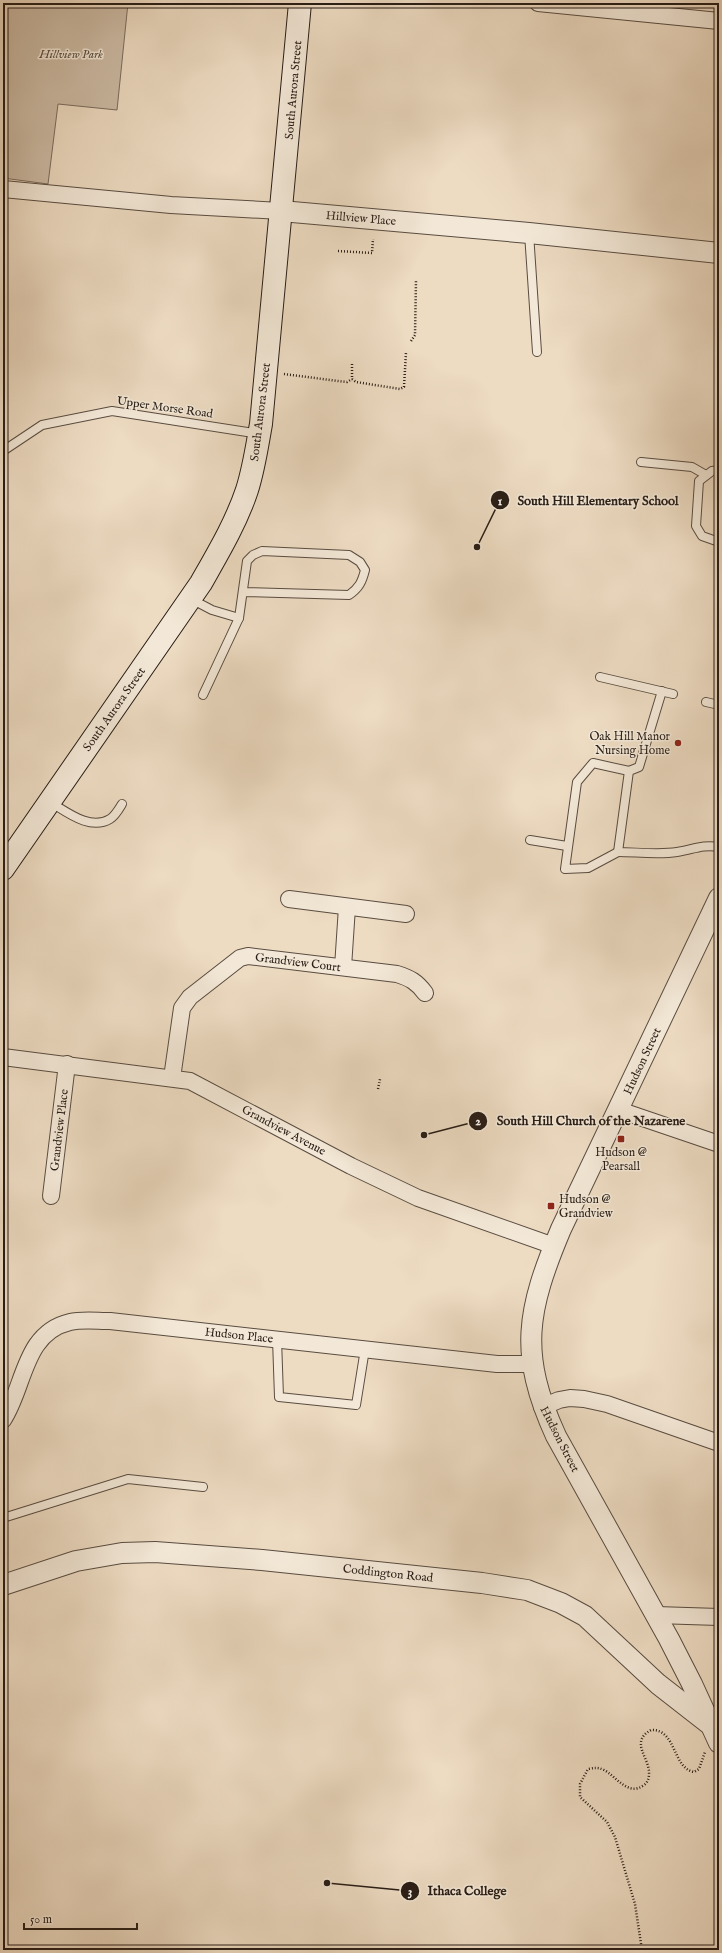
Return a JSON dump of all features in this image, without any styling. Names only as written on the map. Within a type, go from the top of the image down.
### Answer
[{"type":"main road","name":"South Aurora Street","points":[[3,869],[205,576],[238,514],[253,470],[260,434],[300,3]]},
{"type":"street","points":[[538,3],[719,21]]},
{"type":"street","name":"Hillview Place","points":[[3,189],[171,205],[281,212],[529,233],[719,253]]},
{"type":"street","name":"Hudson Street","points":[[712,1740],[656,1615],[556,1436],[542,1407],[532,1364],[530,1338],[533,1312],[545,1267],[554,1246],[719,898]]},
{"type":"street","points":[[289,899],[406,914]]},
{"type":"street","points":[[342,967],[347,907]]},
{"type":"street","name":"Grandview Court","points":[[172,1078],[182,1008],[185,1002],[190,996],[240,958],[248,956],[397,974],[409,978],[419,984],[425,993]]},
{"type":"street","name":"Grandview Avenue","points":[[3,1057],[67,1064],[190,1081],[351,1166],[418,1198],[554,1246]]},
{"type":"street","name":"Grandview Place","points":[[51,1196],[67,1064]]},
{"type":"street","points":[[619,1110],[719,1144]]},
{"type":"street","name":"Hudson Place","points":[[3,1420],[15,1400],[33,1350],[41,1338],[49,1331],[70,1322],[110,1321],[364,1348],[497,1364],[532,1364]]},
{"type":"street","points":[[542,1407],[559,1400],[570,1398],[584,1399],[607,1404],[719,1443]]},
{"type":"street","name":"Coddington Road","points":[[3,1585],[76,1561],[122,1553],[155,1552],[262,1560],[482,1583],[527,1590],[561,1603],[585,1616],[658,1684],[712,1740]]},
{"type":"street","points":[[656,1615],[719,1617]]},
{"type":"lane","points":[[529,233],[537,352]]},
{"type":"lane","name":"Upper Morse Road","points":[[3,451],[42,425],[112,411],[260,434]]},
{"type":"lane","points":[[641,462],[692,466],[706,475]]},
{"type":"lane","points":[[719,470],[712,471],[699,481],[696,526],[702,536],[719,542]]},
{"type":"lane","points":[[203,695],[239,618],[244,592],[244,574],[247,561],[253,555],[262,551],[349,555],[360,562],[365,570],[357,589],[349,595],[244,592]]},
{"type":"lane","points":[[190,598],[212,610],[239,618]]},
{"type":"lane","points":[[600,677],[674,694]]},
{"type":"lane","points":[[662,691],[639,767],[629,771],[593,763],[577,782],[565,869],[588,868],[618,852],[676,853],[692,847],[719,846]]},
{"type":"lane","points":[[706,702],[719,705]]},
{"type":"lane","points":[[618,852],[629,771]]},
{"type":"lane","points":[[50,802],[83,821],[91,822],[103,822],[112,818],[122,804]]},
{"type":"lane","points":[[530,840],[567,846]]},
{"type":"lane","points":[[277,1339],[279,1396],[356,1405],[364,1348]]},
{"type":"lane","points":[[3,1518],[128,1479],[203,1487]]},
{"type":"path","points":[[338,251],[372,253],[373,238]]},
{"type":"path","points":[[411,341],[415,335],[416,281]]},
{"type":"path","points":[[352,379],[356,382],[400,389],[404,386],[406,352]]},
{"type":"path","points":[[352,364],[352,379]]},
{"type":"path","points":[[284,374],[338,382],[346,382],[352,379]]},
{"type":"path","points":[[378,1089],[380,1079]]},
{"type":"path","points":[[642,1950],[635,1904],[615,1837],[607,1822],[580,1797],[580,1784],[588,1769],[595,1768],[608,1772],[625,1786],[632,1788],[644,1785],[648,1781],[650,1775],[641,1749],[643,1737],[651,1730],[662,1732],[668,1737],[683,1764],[690,1771],[694,1772],[699,1769],[702,1764],[712,1740]]},
{"type":"green space","name":"Hillview Park","points":[[3,3],[128,3],[117,110],[58,104],[48,184],[3,178]]},
{"type":"place","name":"South Hill Elementary School","points":[[477,547]]},
{"type":"place","name":"Oak Hill Manor Nursing Home","points":[[678,743]]},
{"type":"place","name":"South Hill Church of the Nazarene","points":[[424,1135]]},
{"type":"place","name":"Hudson @ Pearsall","points":[[621,1139]]},
{"type":"place","name":"Hudson @ Grandview","points":[[551,1206]]},
{"type":"place","name":"Ithaca College","points":[[327,1883]]}]
